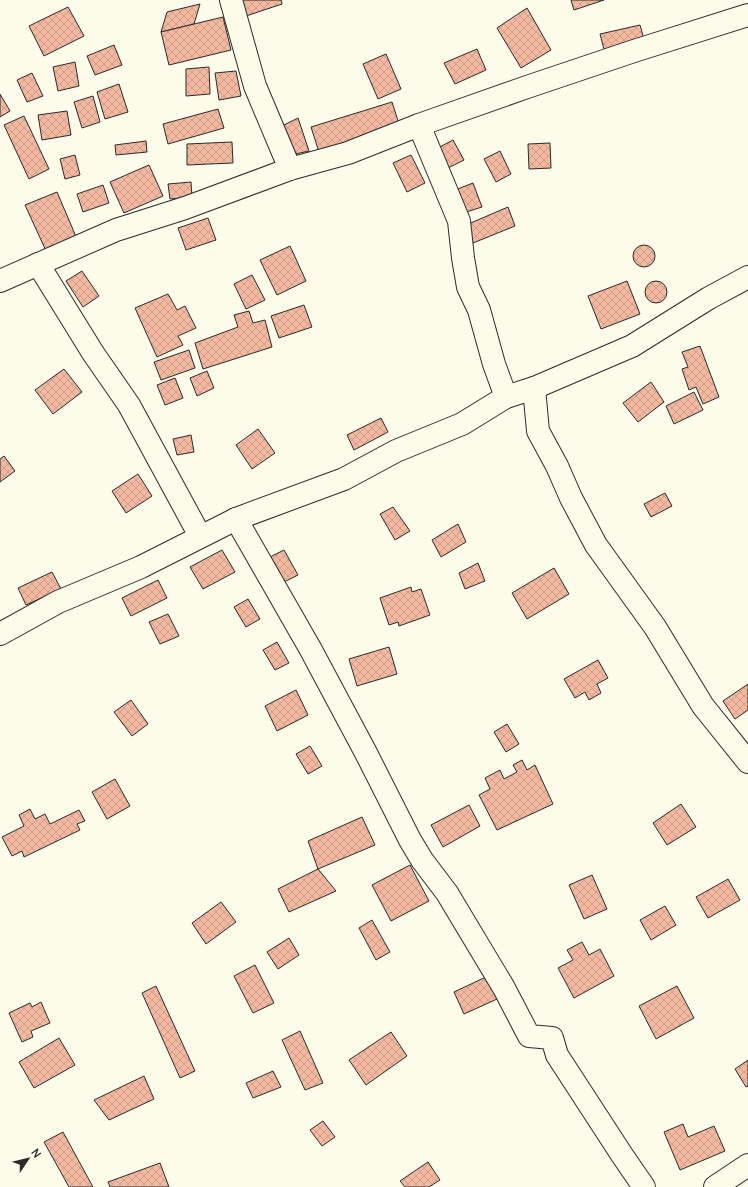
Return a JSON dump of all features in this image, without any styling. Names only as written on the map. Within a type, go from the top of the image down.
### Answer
[{"type":"street","points":[[231,0],[255,86],[290,169]]},
{"type":"street","points":[[0,281],[116,230],[185,208],[290,169],[348,153],[549,79],[748,15]]},
{"type":"street","points":[[419,126],[459,221],[468,287],[479,310],[494,364],[506,397]]},
{"type":"street","points":[[38,264],[93,353],[129,405],[200,536]]},
{"type":"street","points":[[0,634],[58,602],[140,567],[236,519],[344,479],[396,451],[462,424],[506,397],[534,388],[632,346],[708,298],[748,277]]},
{"type":"street","points":[[534,388],[538,431],[596,545],[656,627],[703,706],[748,762]]},
{"type":"street","points":[[236,519],[311,650],[410,840],[422,860],[447,893],[504,988],[530,1036],[552,1038],[557,1055],[644,1187]]},
{"type":"street","points":[[715,1187],[748,1165]]},
{"type":"building","points":[[241,0],[281,0],[282,4],[246,16]]},
{"type":"building","points":[[571,0],[604,0],[574,10]]},
{"type":"building","points":[[200,4],[194,24],[161,32],[167,12]]},
{"type":"building","points":[[68,7],[84,36],[44,56],[29,26]]},
{"type":"building","points":[[527,8],[551,50],[521,68],[497,28]]},
{"type":"building","points":[[223,17],[231,50],[169,65],[161,32]]},
{"type":"building","points":[[640,25],[645,43],[605,53],[600,34]]},
{"type":"building","points":[[114,45],[122,65],[95,75],[87,56]]},
{"type":"building","points":[[477,49],[486,70],[455,84],[444,63]]},
{"type":"building","points":[[386,54],[401,89],[378,99],[363,64]]},
{"type":"building","points":[[75,62],[79,86],[58,91],[53,67]]},
{"type":"building","points":[[209,67],[210,94],[186,96],[186,69]]},
{"type":"building","points":[[236,71],[241,96],[219,100],[215,73]]},
{"type":"building","points":[[32,73],[43,96],[27,102],[17,80]]},
{"type":"building","points":[[119,84],[128,112],[105,119],[97,92]]},
{"type":"building","points":[[0,94],[10,111],[0,117]]},
{"type":"building","points":[[93,96],[100,122],[82,128],[74,102]]},
{"type":"building","points":[[392,102],[400,127],[319,152],[311,127]]},
{"type":"building","points":[[218,109],[224,128],[168,144],[163,124]]},
{"type":"building","points":[[67,111],[71,135],[42,140],[38,115]]},
{"type":"building","points":[[24,116],[49,169],[29,179],[4,125]]},
{"type":"building","points":[[298,118],[309,151],[291,155],[282,126]]},
{"type":"building","points":[[453,140],[464,160],[448,168],[438,148]]},
{"type":"building","points":[[146,141],[147,152],[116,155],[115,145]]},
{"type":"building","points":[[232,142],[233,163],[187,165],[187,144]]},
{"type":"building","points":[[550,143],[551,168],[529,169],[528,144]]},
{"type":"building","points":[[500,151],[511,174],[496,182],[484,159]]},
{"type":"building","points":[[75,155],[80,175],[65,179],[60,159]]},
{"type":"building","points":[[411,155],[425,183],[407,192],[393,163]]},
{"type":"building","points":[[149,165],[163,196],[124,213],[110,182]]},
{"type":"building","points":[[191,182],[192,197],[170,199],[168,184]]},
{"type":"building","points":[[473,183],[482,207],[463,213],[455,190]]},
{"type":"building","points":[[103,185],[109,203],[83,212],[77,194]]},
{"type":"building","points":[[57,192],[77,239],[47,253],[25,205]]},
{"type":"building","points":[[508,207],[515,226],[473,243],[466,225]]},
{"type":"building","points":[[208,218],[216,240],[186,250],[178,228]]},
{"type":"building","points":[[640,245],[648,245],[655,252],[655,260],[648,267],[640,267],[633,260],[633,252]]},
{"type":"building","points":[[290,246],[306,281],[277,295],[260,260]]},
{"type":"building","points":[[82,271],[99,296],[83,307],[66,281]]},
{"type":"building","points":[[252,275],[265,300],[246,309],[234,284]]},
{"type":"building","points":[[627,281],[640,314],[601,329],[588,296]]},
{"type":"building","points":[[652,281],[660,281],[667,288],[667,296],[660,303],[652,303],[645,296],[645,288]]},
{"type":"building","points":[[168,294],[177,310],[185,306],[196,328],[178,336],[183,345],[157,357],[135,308]]},
{"type":"building","points":[[304,305],[312,327],[279,338],[271,316]]},
{"type":"building","points":[[249,311],[253,323],[265,320],[272,347],[203,369],[195,343],[238,327],[234,315]]},
{"type":"building","points":[[700,346],[719,397],[703,404],[696,387],[689,390],[682,369],[688,367],[682,352]]},
{"type":"building","points":[[189,350],[195,368],[161,380],[154,362]]},
{"type":"building","points":[[64,369],[82,392],[53,414],[35,390]]},
{"type":"building","points":[[207,371],[214,388],[197,396],[190,378]]},
{"type":"building","points":[[175,378],[183,398],[165,405],[157,385]]},
{"type":"building","points":[[651,382],[664,402],[638,422],[623,403]]},
{"type":"building","points":[[694,392],[703,410],[674,424],[666,406]]},
{"type":"building","points":[[381,418],[388,432],[354,450],[347,435]]},
{"type":"building","points":[[258,429],[275,453],[252,469],[236,445]]},
{"type":"building","points":[[191,435],[194,452],[177,455],[173,439]]},
{"type":"building","points":[[4,456],[15,471],[0,482],[0,459]]},
{"type":"building","points":[[138,474],[152,496],[126,513],[112,491]]},
{"type":"building","points":[[665,493],[672,506],[651,517],[644,504]]},
{"type":"building","points":[[393,507],[410,531],[395,540],[380,514]]},
{"type":"building","points":[[458,524],[466,542],[441,557],[432,540]]},
{"type":"building","points":[[222,550],[235,572],[203,589],[190,567]]},
{"type":"building","points":[[284,550],[298,575],[284,582],[270,557]]},
{"type":"building","points":[[478,563],[485,581],[465,589],[459,573]]},
{"type":"building","points":[[554,568],[569,594],[527,619],[512,593]]},
{"type":"building","points":[[52,572],[61,589],[26,605],[18,588]]},
{"type":"building","points":[[158,580],[167,598],[131,616],[122,598]]},
{"type":"building","points":[[411,587],[412,592],[421,589],[430,615],[399,626],[398,622],[389,625],[380,598]]},
{"type":"building","points":[[248,599],[260,619],[246,627],[234,607]]},
{"type":"building","points":[[168,614],[179,636],[160,644],[149,622]]},
{"type":"building","points":[[277,642],[289,663],[275,670],[263,650]]},
{"type":"building","points":[[389,647],[397,674],[357,686],[349,659]]},
{"type":"building","points":[[598,660],[608,678],[597,684],[601,693],[589,700],[585,692],[575,698],[564,679]]},
{"type":"building","points":[[748,684],[748,710],[735,719],[723,701]]},
{"type":"building","points":[[296,690],[308,715],[277,731],[265,706]]},
{"type":"building","points":[[131,700],[148,724],[132,736],[114,712]]},
{"type":"building","points":[[507,724],[519,744],[506,752],[494,732]]},
{"type":"building","points":[[310,746],[322,766],[308,774],[296,754]]},
{"type":"building","points":[[522,760],[527,770],[535,765],[553,804],[497,830],[479,795],[490,789],[485,778],[500,770],[504,779],[517,772],[513,765]]},
{"type":"building","points":[[115,779],[130,806],[107,819],[92,792]]},
{"type":"building","points":[[681,804],[696,827],[667,845],[653,823]]},
{"type":"building","points":[[469,805],[480,826],[443,847],[431,825]]},
{"type":"building","points":[[30,809],[35,819],[45,814],[50,824],[79,810],[85,821],[77,824],[80,830],[24,857],[22,851],[12,856],[2,837],[24,826],[19,815]]},
{"type":"building","points":[[362,817],[375,845],[318,869],[308,841]]},
{"type":"building","points":[[410,865],[429,901],[391,921],[372,885]]},
{"type":"building","points":[[318,869],[336,891],[289,912],[278,889]]},
{"type":"building","points":[[592,875],[607,909],[584,919],[569,885]]},
{"type":"building","points":[[728,879],[740,900],[708,918],[696,897]]},
{"type":"building","points":[[221,902],[236,922],[206,944],[192,923]]},
{"type":"building","points":[[665,906],[676,925],[651,940],[640,920]]},
{"type":"building","points":[[372,920],[390,952],[376,960],[359,928]]},
{"type":"building","points":[[289,938],[299,955],[278,969],[267,952]]},
{"type":"building","points":[[582,942],[589,955],[600,949],[614,976],[574,998],[558,968],[573,960],[567,950]]},
{"type":"building","points":[[255,965],[274,1003],[253,1013],[234,976]]},
{"type":"building","points":[[486,977],[497,999],[464,1014],[454,992]]},
{"type":"building","points":[[156,986],[195,1071],[180,1078],[142,993]]},
{"type":"building","points":[[677,986],[694,1018],[656,1039],[639,1006]]},
{"type":"building","points":[[41,1002],[50,1023],[31,1031],[33,1037],[22,1042],[9,1013],[30,1003],[32,1007]]},
{"type":"building","points":[[300,1031],[323,1083],[305,1090],[282,1040]]},
{"type":"building","points":[[391,1032],[407,1056],[366,1085],[349,1060]]},
{"type":"building","points":[[59,1038],[75,1065],[34,1088],[19,1062]]},
{"type":"building","points":[[748,1060],[748,1086],[746,1087],[735,1069]]},
{"type":"building","points":[[273,1071],[281,1087],[253,1098],[246,1083]]},
{"type":"building","points":[[144,1076],[154,1099],[109,1120],[94,1100]]},
{"type":"building","points":[[323,1121],[335,1137],[322,1146],[310,1130]]},
{"type":"building","points":[[683,1124],[688,1137],[714,1126],[725,1151],[680,1170],[664,1132]]},
{"type":"building","points":[[63,1132],[93,1187],[69,1187],[44,1142]]},
{"type":"building","points":[[428,1162],[440,1180],[429,1187],[405,1187],[400,1181]]},
{"type":"building","points":[[160,1163],[169,1187],[110,1187],[108,1182]]}]
